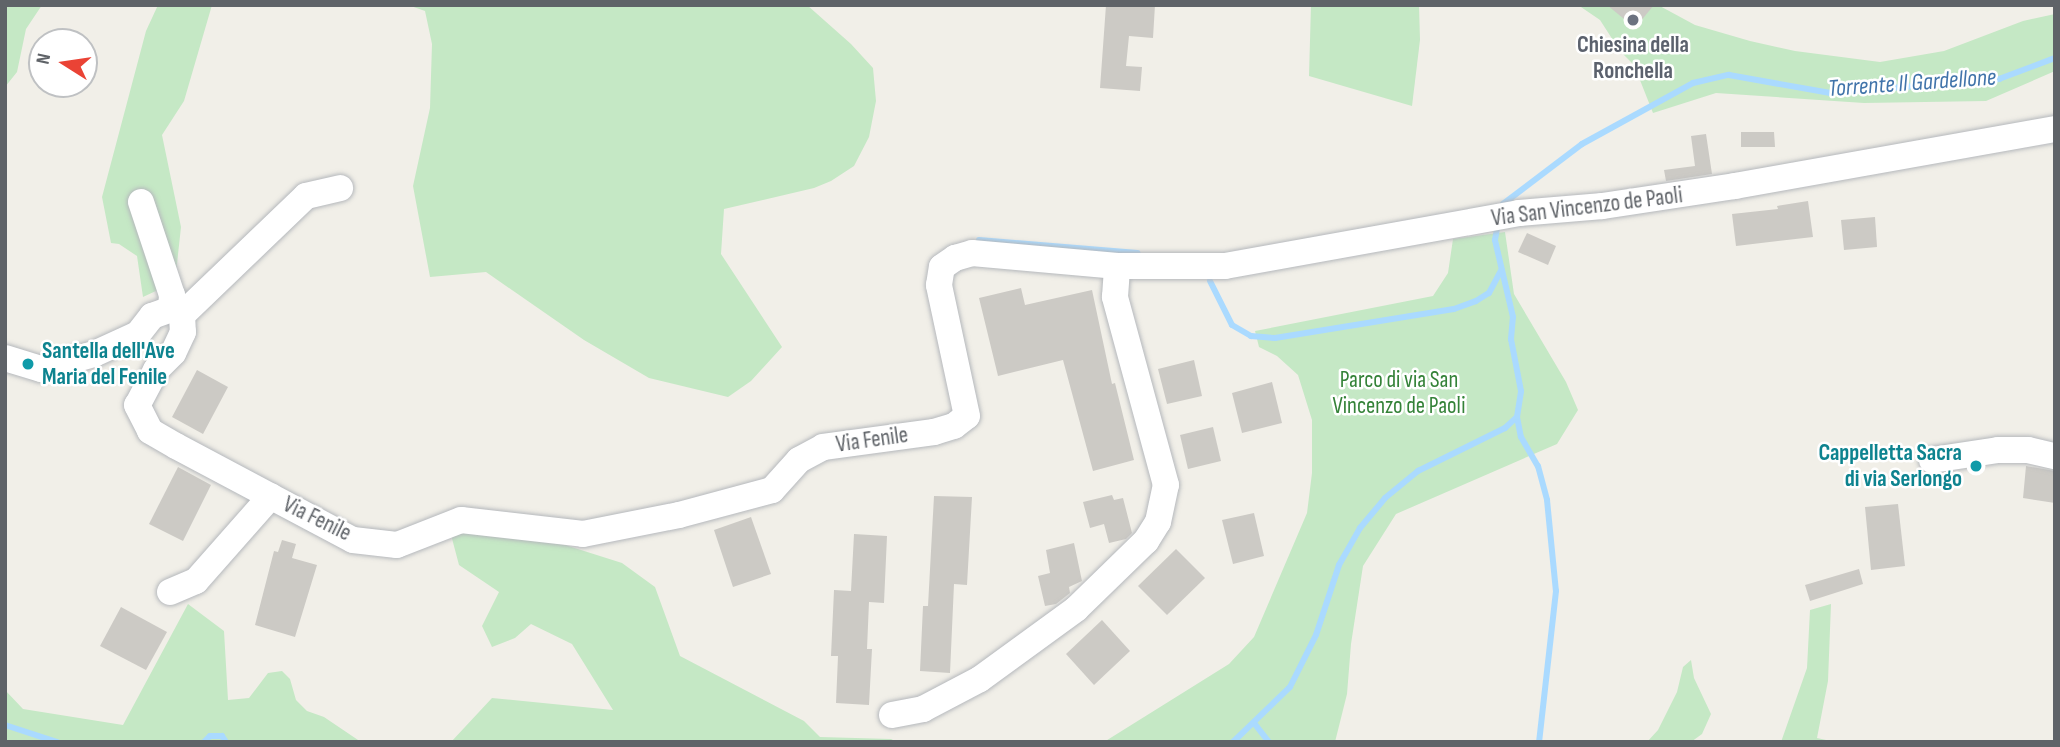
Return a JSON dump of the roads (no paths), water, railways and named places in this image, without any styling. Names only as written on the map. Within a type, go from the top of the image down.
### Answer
[{"type":"street","name":"Via San Vincenzo de Paoli","points":[[967,416],[939,285],[942,267],[955,258],[972,253],[1117,266],[1226,266],[1513,214],[1604,206],[1735,186],[2055,129]]},
{"type":"street","points":[[5,358],[41,369],[94,354],[138,334],[152,316],[177,312],[306,196],[340,188]]},
{"type":"street","points":[[141,202],[177,312]]},
{"type":"street","points":[[892,716],[923,709],[979,679],[1076,609],[1146,541],[1158,522],[1166,485],[1115,298],[1117,266]]},
{"type":"street","name":"Via Fenile","points":[[177,312],[183,332],[173,353],[156,370],[137,405],[150,431],[354,540],[397,545],[461,520],[583,534],[679,515],[772,490],[799,460],[823,447],[934,432],[954,426],[967,416]]},
{"type":"street","points":[[1932,460],[1998,450],[2055,456]]},
{"type":"street","points":[[170,592],[196,581],[271,496]]},
{"type":"waterway","name":"Torrente Il Gardellone","points":[[1501,209],[1503,204],[1582,144],[1693,83],[1729,75],[1830,93],[1999,79],[2055,58]]},
{"type":"waterway","name":"Torrente Il Gardellone","points":[[1233,742],[1290,687],[1316,635],[1339,565],[1360,528],[1385,498],[1418,471],[1505,428],[1517,417],[1521,391],[1511,339],[1513,317],[1495,240],[1498,223]]},
{"type":"waterway","points":[[979,240],[1137,253]]},
{"type":"waterway","points":[[1210,281],[1232,325],[1251,336],[1275,338],[1454,309],[1489,293],[1501,270]]},
{"type":"waterway","points":[[1517,417],[1521,437],[1538,466],[1547,500],[1556,591],[1539,742]]},
{"type":"waterway","points":[[1254,723],[1269,742]]},
{"type":"waterway","points":[[5,725],[57,742]]},
{"type":"waterway","points":[[204,742],[210,736],[222,736],[226,742]]},
{"type":"place","name":"Chiesina della Ronchella","points":[[1633,20]]},
{"type":"place","name":"Santella dell'Ave Maria del Fenile","points":[[28,364]]},
{"type":"place","name":"Cappelletta Sacra di via Serlongo","points":[[1976,466]]},
{"type":"park label","name":"Parco di via San Vincenzo de Paoli","points":[[1399,393]]}]
